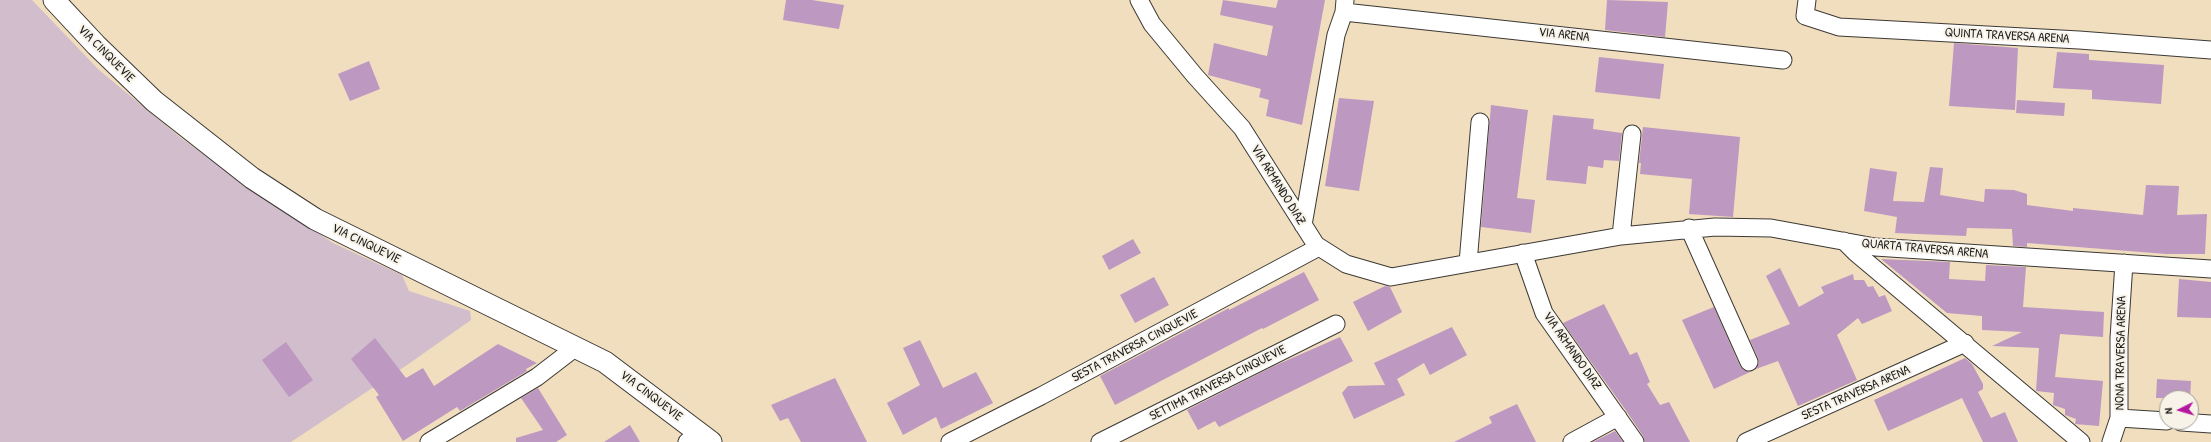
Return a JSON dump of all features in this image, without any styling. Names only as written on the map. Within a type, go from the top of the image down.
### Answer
[{"type":"street","name":"VIA CINQUEVIE","points":[[54,0],[96,45],[154,101],[265,186],[315,219],[605,362],[699,439]]},
{"type":"street","name":"VIA ARMANDO DIAZ","points":[[1139,0],[1152,24],[1195,76],[1242,128],[1318,247],[1346,264],[1391,277],[1621,236]]},
{"type":"street","name":"VIA ARENA","points":[[1303,225],[1336,35],[1345,6],[1783,60]]},
{"type":"street","name":"QUINTA TRAVERSA ARENA","points":[[1806,8],[1839,27],[2079,40],[2211,50]]},
{"type":"street","points":[[1468,263],[1480,122]]},
{"type":"street","points":[[1621,236],[1632,134]]},
{"type":"street","points":[[1689,228],[1748,362]]},
{"type":"street","name":"QUARTA TRAVERSA ARENA","points":[[1621,236],[1689,228],[1771,228],[1844,240],[1874,247],[2211,269]]},
{"type":"street","points":[[1844,240],[1856,254],[1965,343],[2030,401],[2081,442]]},
{"type":"street","name":"SESTA TRAVERSA CINQUEVIE","points":[[950,442],[1041,396],[1318,247]]},
{"type":"street","name":"VIA ARMANDO DIAZ","points":[[1523,253],[1544,313],[1636,442]]},
{"type":"street","name":"NONA TRAVERSA ARENA","points":[[2111,442],[2119,418],[2119,338],[2124,263]]},
{"type":"street","name":"SETTIMA TRAVERSA CINQUEVIE","points":[[1100,442],[1336,324]]},
{"type":"street","name":"SESTA TRAVERSA ARENA","points":[[1746,442],[1965,343]]},
{"type":"street","points":[[429,442],[537,377],[576,347]]},
{"type":"street","points":[[1572,442],[1618,417]]},
{"type":"street","points":[[2119,418],[2159,420]]},
{"type":"street","points":[[2199,423],[2211,424]]},
{"type":"shaded area","points":[[0,0],[32,0],[99,70],[181,138],[247,186],[333,243],[402,275],[409,291],[470,311],[471,320],[407,365],[291,442],[0,442]]},
{"type":"building","points":[[786,0],[812,0],[844,5],[839,29],[783,20]]},
{"type":"building","points":[[1223,0],[1276,8],[1278,0],[1325,0],[1302,125],[1266,116],[1269,100],[1259,97],[1261,89],[1208,75],[1214,43],[1267,56],[1273,26],[1220,15]]},
{"type":"building","points":[[1607,0],[1668,2],[1665,37],[1605,30]]},
{"type":"building","points":[[1954,43],[2018,48],[2015,110],[1949,106]]},
{"type":"building","points":[[2057,52],[2089,54],[2089,60],[2164,65],[2161,104],[2092,99],[2092,90],[2053,88]]},
{"type":"building","points":[[1599,57],[1664,64],[1660,99],[1595,92]]},
{"type":"building","points":[[369,61],[380,89],[350,101],[338,74]]},
{"type":"building","points":[[1339,98],[1374,101],[1359,191],[1325,186]]},
{"type":"building","points":[[2017,100],[2065,103],[2064,116],[2016,113]]},
{"type":"building","points":[[1491,105],[1528,110],[1517,198],[1535,200],[1531,233],[1481,227]]},
{"type":"building","points":[[1553,115],[1594,119],[1593,129],[1622,133],[1619,161],[1604,160],[1603,168],[1588,166],[1586,184],[1546,180]]},
{"type":"building","points":[[1643,127],[1740,137],[1733,217],[1689,214],[1692,179],[1640,174],[1641,163],[1639,163]]},
{"type":"building","points":[[1930,167],[1943,168],[1940,195],[1984,202],[1985,189],[2014,190],[2027,194],[2027,205],[2073,211],[2073,208],[2143,215],[2146,185],[2179,186],[2177,215],[2207,214],[2205,254],[2166,254],[2027,243],[2027,247],[2013,246],[2012,229],[1967,228],[1966,236],[1895,233],[1897,217],[1864,211],[1870,168],[1897,172],[1893,201],[1924,202]]},
{"type":"building","points":[[1133,239],[1141,253],[1109,270],[1102,256]]},
{"type":"building","points":[[1881,259],[1950,262],[1949,279],[1985,281],[1986,265],[2026,267],[2023,307],[2104,312],[2103,337],[2060,334],[2055,377],[2103,381],[2099,426],[2075,424],[2076,419],[2065,415],[2065,409],[2053,405],[2054,393],[2036,391],[2039,348],[1992,346],[2022,332],[1982,330],[1982,316],[1947,313]]},
{"type":"building","points":[[1780,268],[1799,307],[1824,293],[1821,287],[1853,274],[1854,280],[1864,280],[1868,287],[1873,286],[1879,297],[1885,295],[1892,311],[1862,324],[1858,318],[1837,335],[1857,380],[1798,406],[1778,361],[1756,369],[1759,363],[1758,358],[1750,340],[1790,324],[1766,276]]},
{"type":"building","points":[[1304,272],[1319,300],[1115,405],[1100,376],[1229,308],[1229,310]]},
{"type":"building","points":[[1154,277],[1169,305],[1135,323],[1120,295]]},
{"type":"building","points":[[2179,279],[2211,282],[2211,318],[2177,317]]},
{"type":"building","points":[[1385,286],[1390,287],[1402,312],[1368,331],[1353,302]]},
{"type":"building","points":[[1604,304],[1630,355],[1637,352],[1650,382],[1647,384],[1660,405],[1669,402],[1690,442],[1645,442],[1643,436],[1627,412],[1563,323]]},
{"type":"building","points":[[1714,307],[1740,366],[1743,370],[1750,372],[1714,389],[1682,320]]},
{"type":"building","points":[[1452,327],[1467,355],[1430,375],[1424,363],[1397,379],[1405,395],[1354,419],[1342,393],[1348,386],[1385,385],[1374,363]]},
{"type":"building","points":[[1340,337],[1353,361],[1219,427],[1215,421],[1198,430],[1187,410],[1274,366]]},
{"type":"building","points":[[375,338],[406,378],[423,368],[434,386],[498,344],[537,363],[526,369],[527,371],[460,411],[457,407],[403,441],[376,397],[379,395],[351,359]]},
{"type":"building","points":[[920,340],[943,388],[976,372],[993,403],[941,429],[936,417],[903,435],[887,403],[920,385],[903,348]]},
{"type":"building","points":[[286,342],[313,380],[289,397],[262,360]]},
{"type":"building","points":[[1965,358],[1972,364],[1983,384],[1983,389],[1978,392],[1991,418],[2005,412],[2018,442],[1983,442],[1962,398],[1888,431],[1874,400]]},
{"type":"building","points":[[835,378],[867,442],[801,442],[788,418],[780,421],[771,405]]},
{"type":"building","points":[[2157,379],[2191,381],[2190,390],[2159,390],[2159,398],[2156,398]]},
{"type":"building","points":[[538,388],[567,435],[556,442],[516,442],[516,438],[543,430],[521,398]]},
{"type":"building","points":[[1517,404],[1536,442],[1454,442],[1492,423],[1489,417]]},
{"type":"building","points":[[630,425],[640,442],[604,442]]},
{"type":"building","points":[[1615,431],[1623,442],[1593,442]]}]
